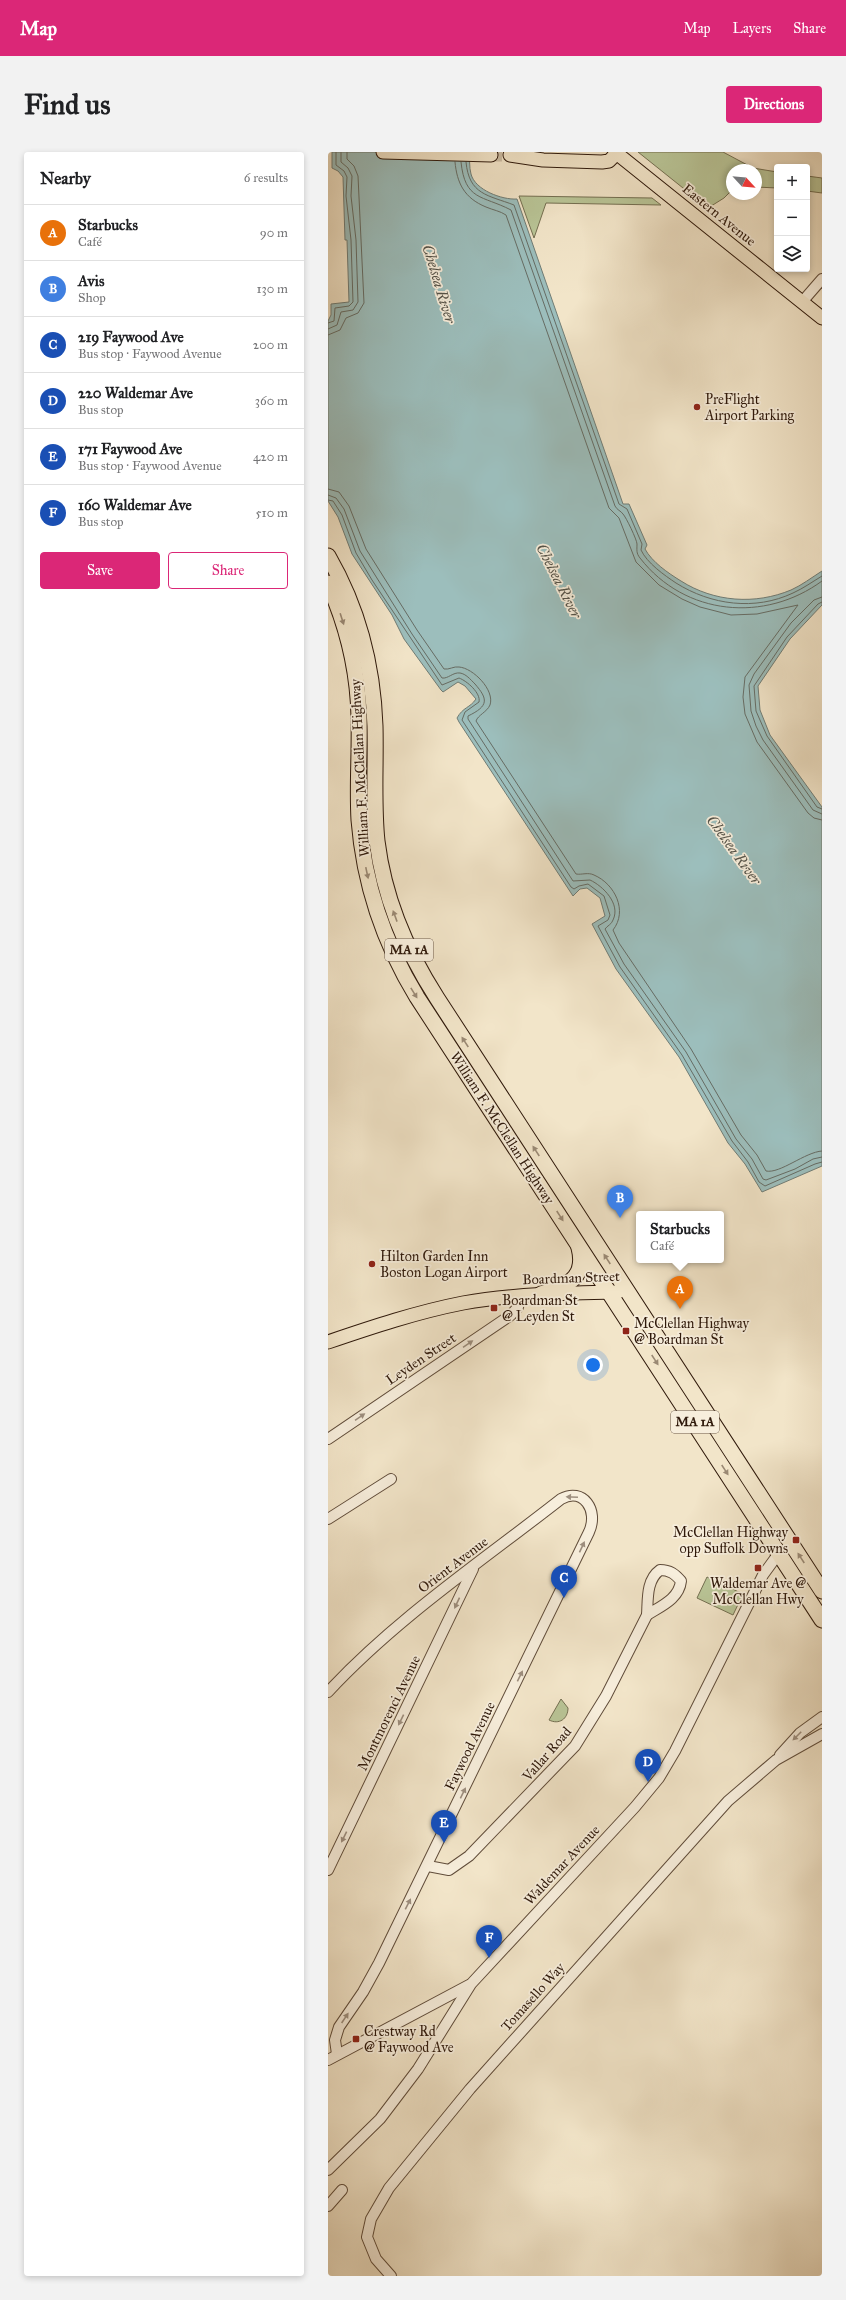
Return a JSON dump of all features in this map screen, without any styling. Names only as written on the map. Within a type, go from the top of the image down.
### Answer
[{"type":"highway","name":"William F. McClellan Highway","points":[[328,556],[351,606],[369,668],[375,726],[375,796],[377,840],[385,882],[400,928],[429,985],[822,1591]]},
{"type":"highway","name":"William F. McClellan Highway","points":[[328,583],[346,630],[355,673],[359,717],[360,833],[369,883],[383,930],[397,961],[417,997],[611,1292],[822,1620]]},
{"type":"highway","points":[[541,1294],[570,1282],[578,1275],[582,1263],[578,1243]]},
{"type":"main road","points":[[383,152],[551,156],[615,155]]},
{"type":"main road","points":[[551,156],[591,152]]},
{"type":"main road","name":"Eastern Avenue","points":[[615,155],[822,318]]},
{"type":"main road","name":"Boardman Street","points":[[328,1342],[427,1311],[464,1303],[541,1294],[629,1292]]},
{"type":"street","points":[[802,302],[822,279]]},
{"type":"street","name":"Leyden Street","points":[[328,1439],[511,1315],[518,1307],[521,1296]]},
{"type":"street","points":[[328,1519],[391,1479]]},
{"type":"street","name":"Orient Avenue","points":[[328,1692],[391,1631],[564,1497],[574,1496],[587,1503],[593,1513],[593,1523]]},
{"type":"street","name":"Faywood Avenue","points":[[337,2054],[336,2040],[339,2026],[366,1986],[428,1866],[593,1523]]},
{"type":"street","name":"Waldemar Avenue","points":[[328,2170],[365,2134],[399,2094],[418,2069],[471,1984],[635,1807],[658,1778],[678,1746],[761,1580],[778,1552]]},
{"type":"street","name":"Montmorenci Avenue","points":[[328,1870],[474,1568]]},
{"type":"street","name":"Vallar Road","points":[[428,1866],[449,1870],[469,1856],[575,1746],[606,1696],[647,1615]]},
{"type":"street","name":"Tomasello Way","points":[[776,1760],[800,1733],[822,1717]]},
{"type":"street","name":"Tomasello Way","points":[[391,2276],[376,2259],[368,2237],[371,2219],[399,2174],[470,2089],[743,1786],[776,1760],[822,1734]]},
{"type":"street","points":[[328,2060],[471,1984]]},
{"type":"street","points":[[328,2206],[342,2190]]},
{"type":"green space","points":[[638,152],[723,152],[746,164],[726,164],[726,196],[708,208]]},
{"type":"green space","points":[[762,170],[774,172],[774,188],[762,187]]},
{"type":"green space","points":[[810,176],[822,178],[822,193],[810,191]]},
{"type":"green space","points":[[519,196],[652,198],[661,205],[546,203],[534,238]]},
{"type":"green space","points":[[707,1577],[743,1594],[733,1615],[697,1598]]},
{"type":"green space","points":[[561,1699],[568,1708],[565,1718],[556,1722],[549,1720]]},
{"type":"water","name":"Chelsea River","points":[[332,152],[469,152],[471,174],[478,185],[497,196],[517,199],[623,504],[629,504],[647,545],[645,549],[661,567],[676,578],[694,588],[721,597],[735,599],[763,598],[777,595],[803,584],[822,571],[822,605],[790,639],[758,686],[760,710],[770,735],[822,807],[822,1166],[762,1192],[745,1164],[728,1143],[679,1057],[616,969],[592,924],[605,916],[600,898],[587,888],[580,889],[573,896],[459,722],[457,718],[459,714],[476,699],[465,686],[458,682],[443,692],[441,690],[404,639],[392,615],[352,554],[338,517],[328,501],[328,321],[331,315],[331,304],[349,302],[343,177],[338,171],[332,168]]},
{"type":"tunnel","points":[[491,155],[502,155]]},
{"type":"place","name":"PreFlight Airport Parking","points":[[697,407]]},
{"type":"place","name":"Avis","points":[[620,1218]]},
{"type":"place","name":"Hilton Garden Inn Boston Logan Airport","points":[[372,1264]]},
{"type":"place","name":"Boardman St @ Leyden St","points":[[494,1308]]},
{"type":"place","name":"Starbucks","points":[[680,1309]]},
{"type":"place","name":"McClellan Highway @ Boardman St","points":[[626,1331]]},
{"type":"place","name":"McClellan Highway opp Suffolk Downs","points":[[796,1540]]},
{"type":"place","name":"Waldemar Ave @ McClellan Hwy","points":[[758,1568]]},
{"type":"place","name":"219 Faywood Ave","points":[[564,1598]]},
{"type":"place","name":"220 Waldemar Ave","points":[[648,1782]]},
{"type":"place","name":"171 Faywood Ave","points":[[444,1843]]},
{"type":"place","name":"160 Waldemar Ave","points":[[489,1958]]},
{"type":"place","name":"Crestway Rd @ Faywood Ave","points":[[356,2039]]}]
